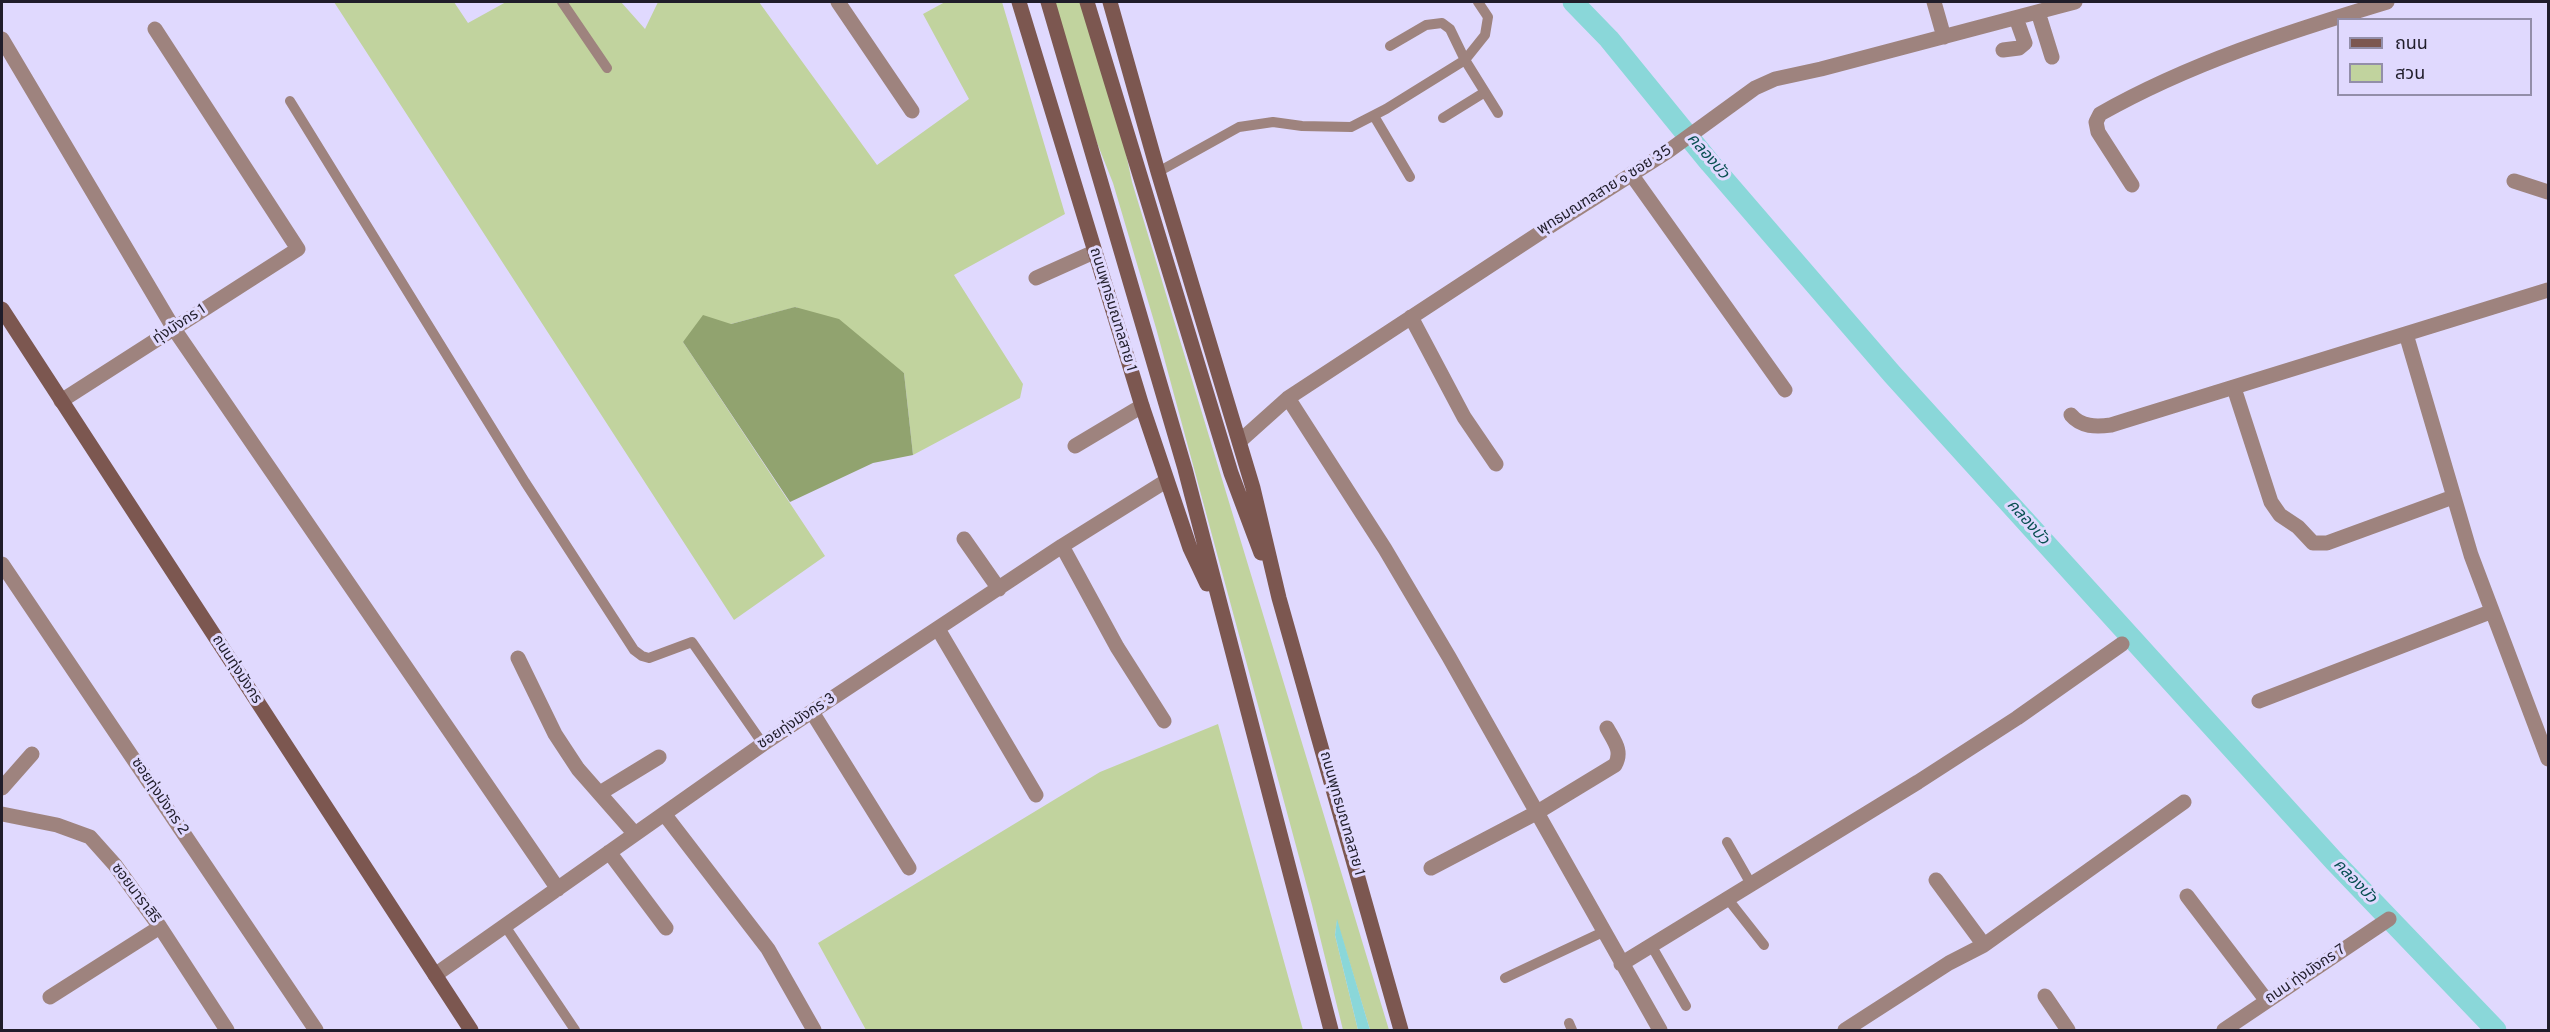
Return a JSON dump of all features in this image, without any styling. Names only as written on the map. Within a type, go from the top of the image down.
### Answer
[{"type":"main road","name":"ถนนพุทธมณฑลสาย 1","points":[[1019,2],[1166,481],[1190,548],[1221,614]]},
{"type":"main road","name":"ถนนพุทธมณฑลสาย 1","points":[[1048,2],[1185,469],[1330,1030]]},
{"type":"main road","name":"ถนนพุทธมณฑลสาย 1","points":[[1087,2],[1231,473],[1279,598]]},
{"type":"main road","name":"ถนนพุทธมณฑลสาย 1","points":[[1110,2],[1158,172],[1240,441],[1279,598],[1401,1030]]},
{"type":"main road","name":"ถนนทุ่งมังกร","points":[[2,309],[471,1030]]},
{"type":"street","points":[[838,2],[912,111]]},
{"type":"street","points":[[1934,2],[1944,37]]},
{"type":"street","name":"พุทธมณฑลสาย ๑ ซอย 35","points":[[1240,441],[1288,399],[1667,152],[1755,88],[1775,79],[2075,2]]},
{"type":"street","points":[[2132,185],[2098,132],[2096,122],[2100,114],[2184,72],[2280,34],[2387,2]]},
{"type":"street","points":[[2038,12],[2052,57]]},
{"type":"street","points":[[2003,50],[2019,48],[2025,43],[2016,18]]},
{"type":"street","name":"ทุ่งมังกร 1","points":[[61,401],[298,249],[155,29]]},
{"type":"street","points":[[2,39],[174,329],[558,889]]},
{"type":"street","points":[[1631,174],[1785,390]]},
{"type":"street","points":[[2514,181],[2548,192]]},
{"type":"street","points":[[1036,278],[1094,252]]},
{"type":"street","points":[[2070,415],[2076,421],[2087,425],[2098,427],[2111,425],[2548,290]]},
{"type":"street","points":[[1411,317],[1464,417],[1496,464]]},
{"type":"street","points":[[2406,334],[2453,497],[2490,612],[2548,759]]},
{"type":"street","points":[[2234,388],[2271,502],[2280,515],[2298,527],[2313,543],[2327,543],[2453,497]]},
{"type":"street","points":[[1288,399],[1384,549],[1449,657],[1660,1030]]},
{"type":"street","points":[[1076,446],[1142,406]]},
{"type":"street","name":"ซอยทุ่งมังกร 3","points":[[435,975],[763,744],[1062,546],[1166,481]]},
{"type":"street","points":[[964,539],[999,589]]},
{"type":"street","points":[[1062,546],[1117,648],[1164,721]]},
{"type":"street","name":"ซอยทุ่งมังกร 2","points":[[2,564],[316,1030]]},
{"type":"street","points":[[2259,701],[2490,612]]},
{"type":"street","points":[[938,630],[1036,795]]},
{"type":"street","points":[[1621,964],[1977,744],[2122,644]]},
{"type":"street","points":[[518,658],[564,748],[578,769],[635,834]]},
{"type":"street","points":[[812,712],[909,868]]},
{"type":"street","points":[[1431,868],[1536,813],[1615,765],[1619,758],[1618,750],[1607,728]]},
{"type":"street","points":[[2,788],[32,754]]},
{"type":"street","points":[[600,793],[659,757]]},
{"type":"street","points":[[1845,1030],[1949,963],[1984,945],[2184,802]]},
{"type":"street","name":"ซอยนาราสิริ","points":[[2,814],[57,825],[90,837],[115,865],[160,927],[226,1030]]},
{"type":"street","points":[[665,815],[768,949],[814,1030]]},
{"type":"street","points":[[609,852],[666,928]]},
{"type":"street","points":[[1936,880],[1984,945]]},
{"type":"street","points":[[2187,896],[2267,1001]]},
{"type":"street","name":"ถนน ทุ่งมังกร 7","points":[[2224,1030],[2389,919]]},
{"type":"street","points":[[50,998],[160,927]]},
{"type":"street","points":[[2045,996],[2068,1030]]},
{"type":"lane","points":[[562,2],[607,68]]},
{"type":"lane","points":[[1158,172],[1239,127],[1273,122],[1302,126],[1351,127],[1374,116],[1466,60],[1485,35],[1488,17],[1478,2]]},
{"type":"lane","points":[[1390,46],[1426,25],[1442,23],[1450,29],[1498,113]]},
{"type":"lane","points":[[1443,118],[1485,92]]},
{"type":"lane","points":[[290,101],[525,482],[634,650],[649,658],[692,642],[763,744]]},
{"type":"lane","points":[[1374,116],[1410,177]]},
{"type":"lane","points":[[1727,842],[1751,884]]},
{"type":"lane","points":[[1727,898],[1764,945]]},
{"type":"lane","points":[[505,926],[574,1030]]},
{"type":"lane","points":[[1505,978],[1603,932]]},
{"type":"lane","points":[[1651,945],[1686,1006]]},
{"type":"green space","points":[[334,2],[454,2],[468,23],[506,2],[621,2],[645,29],[658,2],[759,2],[877,165],[969,99],[923,14],[945,2],[1002,2],[1065,214],[954,275],[1023,384],[1020,398],[913,455],[904,373],[796,307],[731,324],[683,342],[825,556],[734,620]]},
{"type":"green space","points":[[1041,2],[1094,2],[1132,182],[1389,1030],[1370,1030],[1337,921],[1335,935],[1358,1030],[1343,1030],[1312,905],[1156,328],[1113,183]]},
{"type":"green space","points":[[1218,724],[1303,1030],[866,1030],[818,943],[1100,772]]},
{"type":"shaded area","points":[[795,307],[839,319],[904,373],[913,455],[873,463],[790,502],[683,342],[703,315],[731,324]]},
{"type":"shaded area","points":[[1337,919],[1370,1030],[1358,1030],[1335,935]]},
{"type":"waterway","name":"คลองบัว","points":[[1573,2],[1609,39],[1710,163],[1892,374],[2334,861],[2496,1030]]}]
